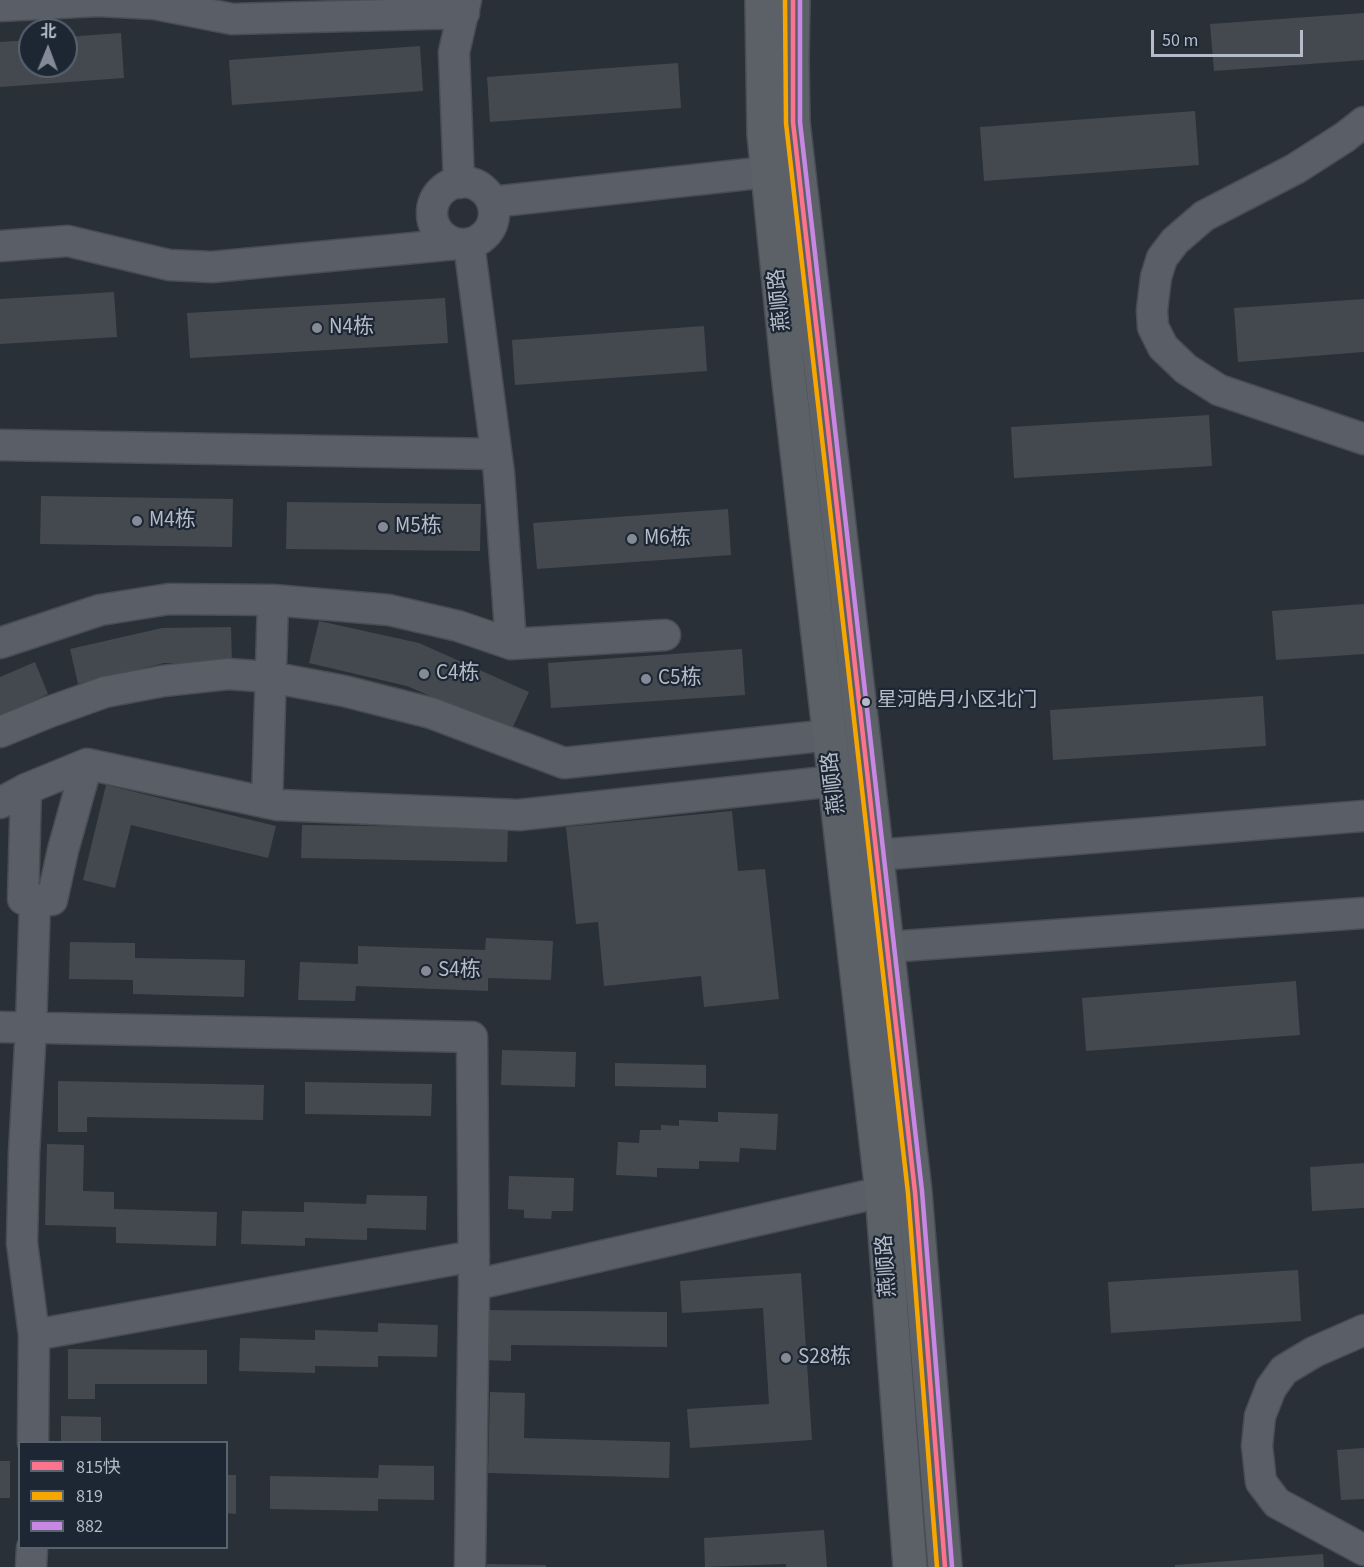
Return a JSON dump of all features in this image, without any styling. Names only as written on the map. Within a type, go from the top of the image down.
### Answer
[{"type":"main road","name":"燕顺路","points":[[762,0],[764,134],[768,178],[788,373],[882,1192],[910,1567]]},
{"type":"main road","name":"燕顺路","points":[[793,0],[793,122],[915,1192],[945,1567]]},
{"type":"lane","points":[[0,6],[98,1],[155,4],[232,19],[465,7],[454,52],[459,183]]},
{"type":"lane","points":[[1364,122],[1345,137],[1294,169],[1204,216],[1175,241],[1162,258],[1156,277],[1152,310],[1153,327],[1163,347],[1186,369],[1220,390],[1364,440]]},
{"type":"lane","points":[[493,207],[768,178]]},
{"type":"lane","points":[[0,246],[68,241],[169,265],[212,267],[463,244],[482,238],[489,231],[493,207],[480,188],[469,183],[451,185],[440,192],[432,210],[432,220],[437,231],[445,239],[463,244]]},
{"type":"lane","points":[[463,244],[499,474],[511,644]]},
{"type":"lane","points":[[0,445],[495,454]]},
{"type":"lane","points":[[0,643],[100,610],[169,599],[273,600],[389,610],[458,626],[511,644],[665,635]]},
{"type":"lane","points":[[267,803],[273,600]]},
{"type":"lane","points":[[0,732],[105,692],[163,681],[228,674],[270,677],[344,691],[431,713],[564,763],[830,735]]},
{"type":"lane","points":[[87,764],[63,850],[52,900],[23,899],[13,796],[87,764],[278,806],[519,815],[835,781]]},
{"type":"lane","points":[[877,855],[1364,816]]},
{"type":"lane","points":[[33,1441],[34,1335],[22,1243],[35,899]]},
{"type":"lane","points":[[888,947],[1364,913]]},
{"type":"lane","points":[[0,1027],[472,1037],[474,1286],[470,1567]]},
{"type":"lane","points":[[474,1286],[882,1192]]},
{"type":"lane","points":[[34,1335],[474,1256]]},
{"type":"lane","points":[[1364,1330],[1314,1352],[1284,1370],[1271,1388],[1260,1416],[1257,1446],[1261,1482],[1277,1503],[1364,1550]]},
{"type":"lane","points":[[31,1567],[32,1549]]},
{"type":"building","points":[[1364,13],[1364,60],[1214,71],[1210,24]]},
{"type":"building","points":[[121,33],[124,78],[0,87],[0,42],[18,41],[18,78],[78,78],[78,36]]},
{"type":"building","points":[[420,46],[423,91],[232,105],[229,60]]},
{"type":"building","points":[[678,63],[681,108],[490,122],[487,77]]},
{"type":"building","points":[[1195,111],[1199,165],[984,181],[980,127]]},
{"type":"building","points":[[114,292],[117,337],[0,344],[0,299]]},
{"type":"building","name":"N4栋","points":[[445,298],[448,343],[190,358],[187,313]]},
{"type":"building","points":[[1364,299],[1364,352],[1238,362],[1234,308]]},
{"type":"building","points":[[704,326],[707,371],[515,385],[512,340]]},
{"type":"building","points":[[1209,415],[1212,466],[1014,478],[1011,427]]},
{"type":"building","name":"M4栋","points":[[41,496],[233,499],[232,547],[40,544]]},
{"type":"building","name":"M5栋","points":[[287,502],[481,504],[480,551],[286,549]]},
{"type":"building","name":"M6栋","points":[[728,509],[731,555],[537,569],[533,523]]},
{"type":"building","points":[[1364,604],[1364,654],[1276,660],[1272,611]]},
{"type":"building","name":"C4栋","points":[[319,621],[419,643],[529,692],[511,731],[407,686],[309,663]]},
{"type":"building","points":[[231,627],[232,663],[164,663],[78,684],[70,649],[162,628]]},
{"type":"building","name":"C5栋","points":[[742,649],[745,695],[551,708],[548,663]]},
{"type":"building","points":[[35,662],[48,694],[0,717],[0,677]]},
{"type":"building","points":[[1263,696],[1266,746],[1053,760],[1050,710]]},
{"type":"building","points":[[106,785],[276,826],[268,858],[131,825],[115,888],[83,880]]},
{"type":"building","points":[[732,811],[738,871],[765,869],[779,999],[704,1007],[701,976],[604,986],[598,922],[576,924],[566,827]]},
{"type":"building","points":[[302,825],[508,828],[507,862],[301,858]]},
{"type":"building","name":"S4栋","points":[[486,938],[553,941],[551,980],[488,978],[488,991],[356,986],[355,1001],[298,1000],[300,962],[358,964],[358,946],[485,950]]},
{"type":"building","points":[[70,942],[135,943],[135,958],[245,960],[244,997],[133,994],[133,980],[69,979]]},
{"type":"building","points":[[1296,981],[1300,1035],[1086,1051],[1082,998]]},
{"type":"building","points":[[502,1050],[576,1052],[575,1087],[501,1085]]},
{"type":"building","points":[[615,1063],[706,1065],[706,1088],[615,1086]]},
{"type":"building","points":[[58,1081],[264,1085],[263,1120],[87,1117],[87,1132],[58,1132]]},
{"type":"building","points":[[305,1082],[432,1084],[431,1116],[305,1114]]},
{"type":"building","points":[[718,1112],[778,1114],[776,1150],[740,1148],[739,1162],[699,1161],[699,1169],[657,1168],[657,1177],[616,1175],[618,1142],[639,1143],[640,1130],[661,1130],[661,1125],[679,1126],[679,1120],[718,1122]]},
{"type":"building","points":[[47,1144],[84,1145],[83,1191],[114,1192],[114,1209],[217,1212],[216,1246],[116,1243],[116,1227],[45,1225]]},
{"type":"building","points":[[1364,1163],[1364,1208],[1312,1211],[1310,1167]]},
{"type":"building","points":[[509,1176],[574,1178],[573,1211],[552,1211],[551,1219],[524,1218],[524,1210],[508,1209]]},
{"type":"building","points":[[367,1195],[427,1196],[426,1230],[367,1228],[367,1240],[305,1238],[305,1246],[241,1244],[242,1211],[304,1212],[304,1202],[366,1204]]},
{"type":"building","points":[[1298,1270],[1301,1321],[1111,1333],[1108,1282]]},
{"type":"building","name":"S28栋","points":[[801,1273],[812,1440],[690,1448],[687,1409],[769,1404],[763,1308],[682,1313],[680,1281]]},
{"type":"building","points":[[483,1310],[667,1312],[667,1347],[511,1345],[511,1361],[482,1360]]},
{"type":"building","points":[[378,1323],[438,1325],[437,1357],[378,1356],[378,1367],[315,1366],[315,1373],[239,1371],[240,1338],[315,1340],[315,1330],[378,1332]]},
{"type":"building","points":[[68,1349],[207,1350],[207,1384],[95,1384],[95,1399],[68,1399]]},
{"type":"building","points":[[490,1392],[525,1393],[524,1438],[670,1442],[669,1478],[488,1473]]},
{"type":"building","points":[[61,1416],[101,1417],[101,1441],[61,1441]]},
{"type":"building","points":[[1364,1448],[1364,1499],[1341,1500],[1337,1450]]},
{"type":"building","points":[[0,1461],[10,1461],[10,1498],[0,1498]]},
{"type":"building","points":[[379,1465],[434,1466],[434,1500],[378,1499],[378,1511],[270,1509],[270,1476],[378,1478]]},
{"type":"building","points":[[228,1475],[236,1475],[236,1514],[228,1513]]},
{"type":"building","points":[[824,1530],[827,1567],[786,1567],[786,1564],[705,1567],[704,1538]]},
{"type":"building","points":[[1323,1554],[1324,1567],[1175,1567],[1175,1565]]},
{"type":"building","points":[[487,1564],[546,1565],[546,1567],[487,1567]]},
{"type":"transit line","name":"819","points":[[785,0],[786,123],[908,1193],[937,1567]]},
{"type":"transit line","name":"815快","points":[[793,0],[793,122],[915,1192],[945,1567]]},
{"type":"transit line","name":"882","points":[[800,0],[800,122],[922,1191],[952,1566]]},
{"type":"place","name":"N4栋","points":[[317,328]]},
{"type":"place","name":"M4栋","points":[[137,521]]},
{"type":"place","name":"M5栋","points":[[383,527]]},
{"type":"place","name":"M6栋","points":[[632,539]]},
{"type":"place","name":"C4栋","points":[[424,674]]},
{"type":"place","name":"C5栋","points":[[646,679]]},
{"type":"place","name":"星河皓月小区北门","points":[[866,702]]},
{"type":"place","name":"S4栋","points":[[426,971]]},
{"type":"place","name":"S28栋","points":[[786,1358]]}]
